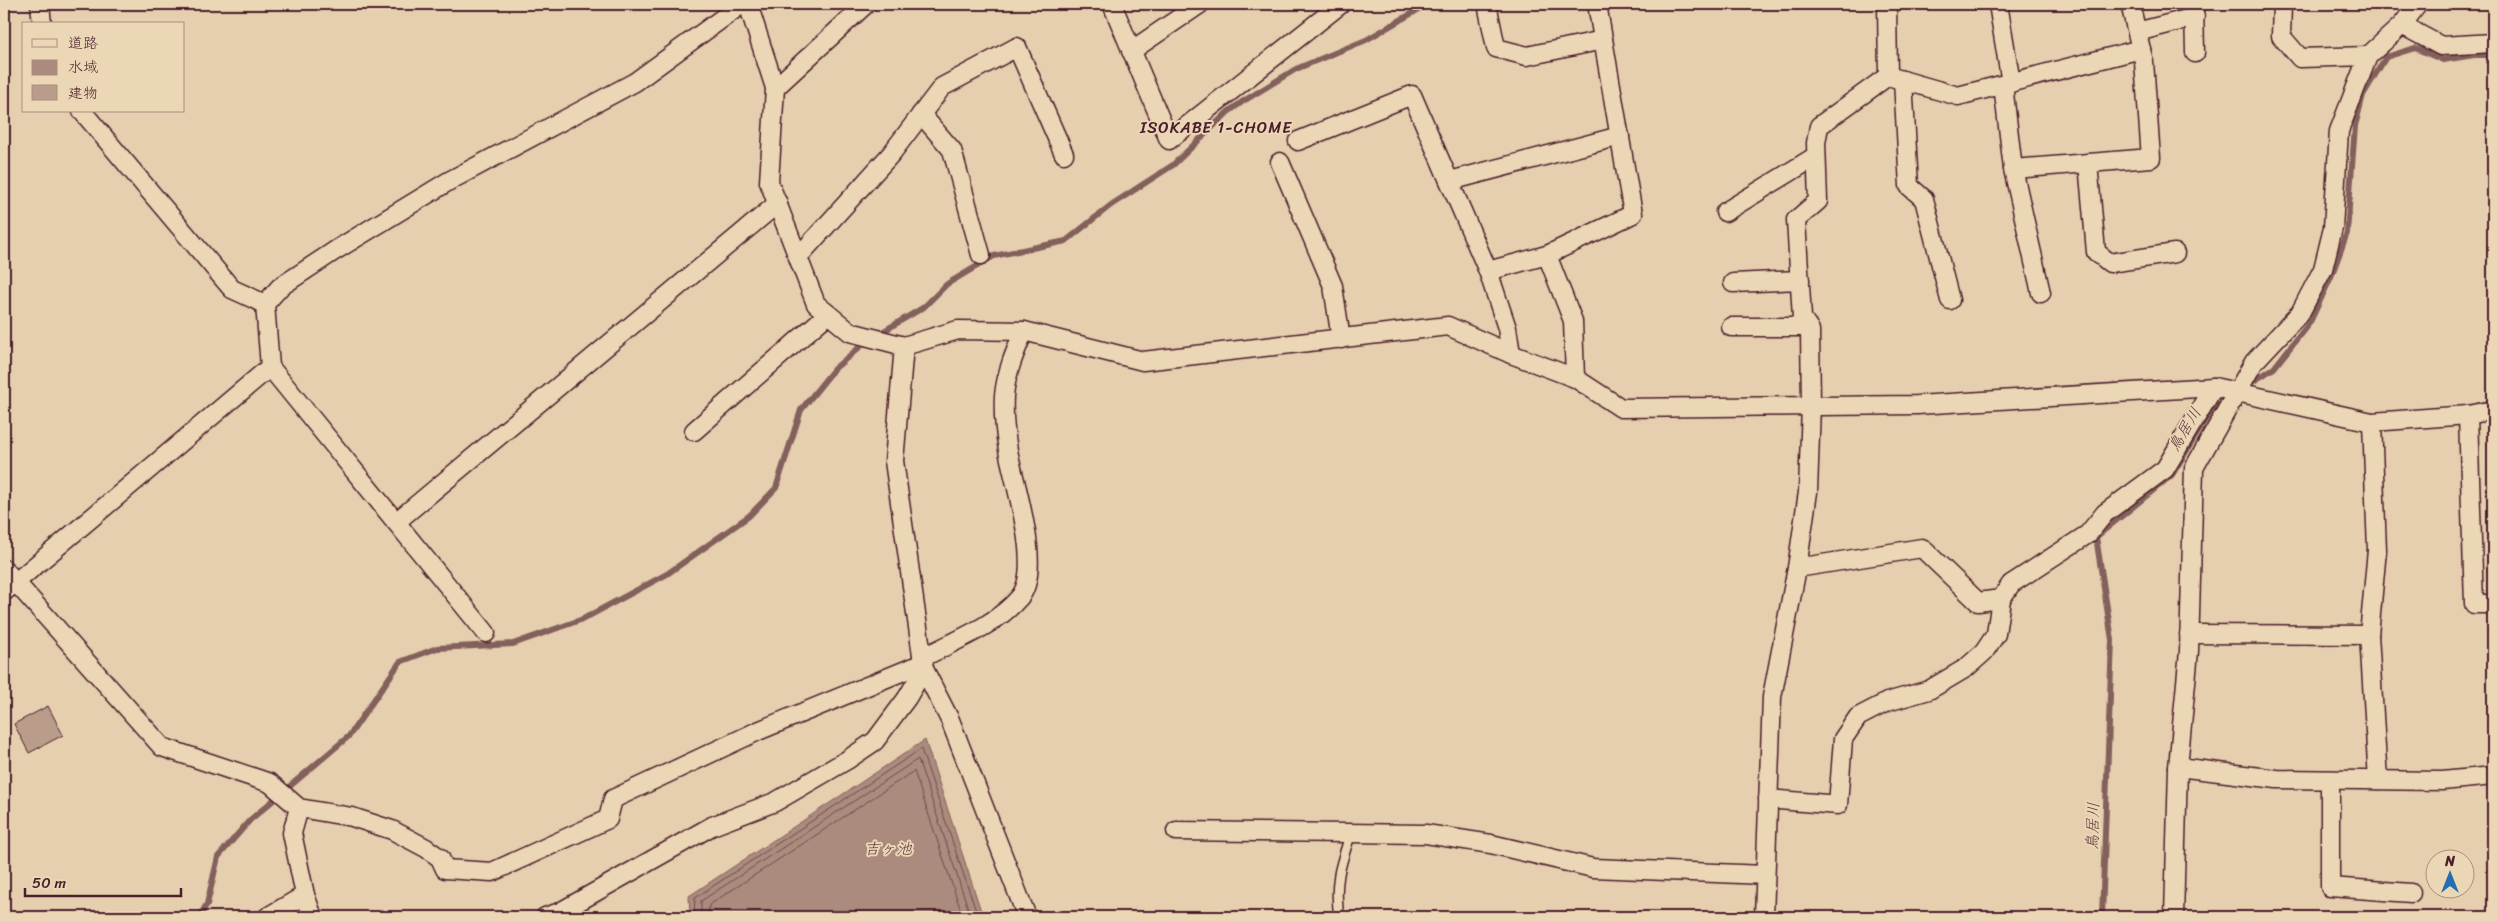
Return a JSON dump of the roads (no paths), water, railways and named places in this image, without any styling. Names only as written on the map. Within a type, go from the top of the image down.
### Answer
[{"type":"street","points":[[40,4],[42,22]]},
{"type":"street","points":[[486,633],[270,367],[265,304],[280,288],[336,250],[449,180],[635,82],[742,4]]},
{"type":"street","points":[[748,4],[775,88],[769,182],[816,304],[850,332],[904,346],[958,330],[1024,331],[1143,361],[1448,326],[1511,354],[1574,378],[1621,408],[1917,405],[2214,387],[2372,422],[2468,415],[2493,410]]},
{"type":"street","points":[[775,88],[866,4]]},
{"type":"street","points":[[1112,4],[1168,140],[1341,4]]},
{"type":"street","points":[[1131,51],[1200,4]]},
{"type":"street","points":[[1487,4],[1496,48],[1527,56],[1603,40]]},
{"type":"street","points":[[1488,271],[1547,255],[1634,214],[1597,4]]},
{"type":"street","points":[[1887,4],[1909,186],[1924,198],[1950,300]]},
{"type":"street","points":[[1998,4],[2007,84],[2013,169],[2042,293]]},
{"type":"street","points":[[2013,169],[2151,158],[2144,62],[2130,4]]},
{"type":"street","points":[[2282,4],[2281,36],[2300,58],[2368,56]]},
{"type":"street","points":[[2174,917],[2178,767],[2189,634],[2194,468],[2254,362],[2300,313],[2323,270],[2333,228],[2339,131],[2368,56],[2402,25],[2418,4]]},
{"type":"street","points":[[1764,917],[1772,697],[1797,568],[1808,492],[1811,405],[1810,330],[1802,318],[1796,220],[1818,201],[1816,156],[1819,126],[1895,78],[1958,96],[2007,84],[2139,41],[2194,10],[2195,53]]},
{"type":"street","points":[[2402,25],[2441,46],[2493,43]]},
{"type":"street","points":[[799,256],[891,154],[942,87],[1017,47],[1064,154]]},
{"type":"street","points":[[1298,141],[1412,95],[1488,271],[1507,328],[1511,354]]},
{"type":"street","points":[[83,112],[232,289],[265,304]]},
{"type":"street","points":[[922,114],[952,150],[981,255]]},
{"type":"street","points":[[1450,181],[1620,136]]},
{"type":"street","points":[[1725,212],[1816,156]]},
{"type":"street","points":[[1280,162],[1334,286],[1341,339]]},
{"type":"street","points":[[2088,163],[2096,252],[2110,263],[2175,253]]},
{"type":"street","points":[[396,522],[778,203]]},
{"type":"street","points":[[1547,255],[1572,321],[1574,378]]},
{"type":"street","points":[[1732,283],[1800,280]]},
{"type":"street","points":[[694,431],[828,314]]},
{"type":"street","points":[[1731,327],[1808,327]]},
{"type":"street","points":[[270,367],[8,581],[162,747],[270,783],[299,808],[352,817],[392,830],[426,848],[440,858],[444,869],[492,872],[608,819],[613,800],[758,731],[923,663],[998,617],[1021,597],[1029,570],[1029,544],[1007,448],[1004,397],[1009,368],[1024,331]]},
{"type":"street","points":[[904,346],[894,461],[923,663],[950,720],[1027,917]]},
{"type":"street","points":[[1768,799],[1838,805],[1843,739],[1858,717],[1887,702],[1929,690],[1966,668],[1984,652],[1996,634],[2001,600],[2010,584],[2088,534],[2105,513],[2164,469],[2214,387]]},
{"type":"street","points":[[2468,415],[2474,604],[2493,604]]},
{"type":"street","points":[[2372,422],[2377,550],[2369,636],[2378,780]]},
{"type":"street","points":[[1797,568],[1922,548],[1978,602],[2001,600]]},
{"type":"street","points":[[2189,634],[2369,636]]},
{"type":"street","points":[[555,916],[712,826],[775,802],[847,760],[875,741],[907,698],[923,663]]},
{"type":"street","points":[[2178,767],[2277,779],[2442,782],[2493,776]]},
{"type":"street","points":[[2330,780],[2330,887],[2411,893]]},
{"type":"street","points":[[299,808],[292,833],[305,895],[313,917]]},
{"type":"street","points":[[1176,831],[1426,834],[1492,844],[1593,868],[1765,874]]},
{"type":"street","points":[[267,917],[305,895]]},
{"type":"lane","points":[[1338,917],[1335,892],[1338,874],[1351,833]]},
{"type":"water","name":"吉ヶ池","points":[[925,740],[983,917],[690,917],[689,896]]},
{"type":"waterway","points":[[877,335],[924,307],[947,284],[994,256],[1066,241],[1111,205],[1173,165],[1228,112],[1242,102],[1296,69],[1366,40],[1428,4]]},
{"type":"waterway","name":"鳥居川","points":[[2246,386],[2274,368],[2310,322],[2331,277],[2347,233],[2355,126],[2363,95],[2386,57],[2415,48],[2443,60],[2474,55],[2493,55]]},
{"type":"waterway","points":[[199,917],[207,904],[218,857],[250,820],[349,736],[400,662],[437,648],[513,644],[583,619],[667,574],[749,516],[776,488],[801,410],[834,369],[868,340]]},
{"type":"waterway","name":"鳥居川","points":[[2102,917],[2112,640],[2096,537],[2172,475],[2212,409],[2228,398]]},
{"type":"district","name":"ISOKABE 1-CHOME","points":[[1216,127]]}]
